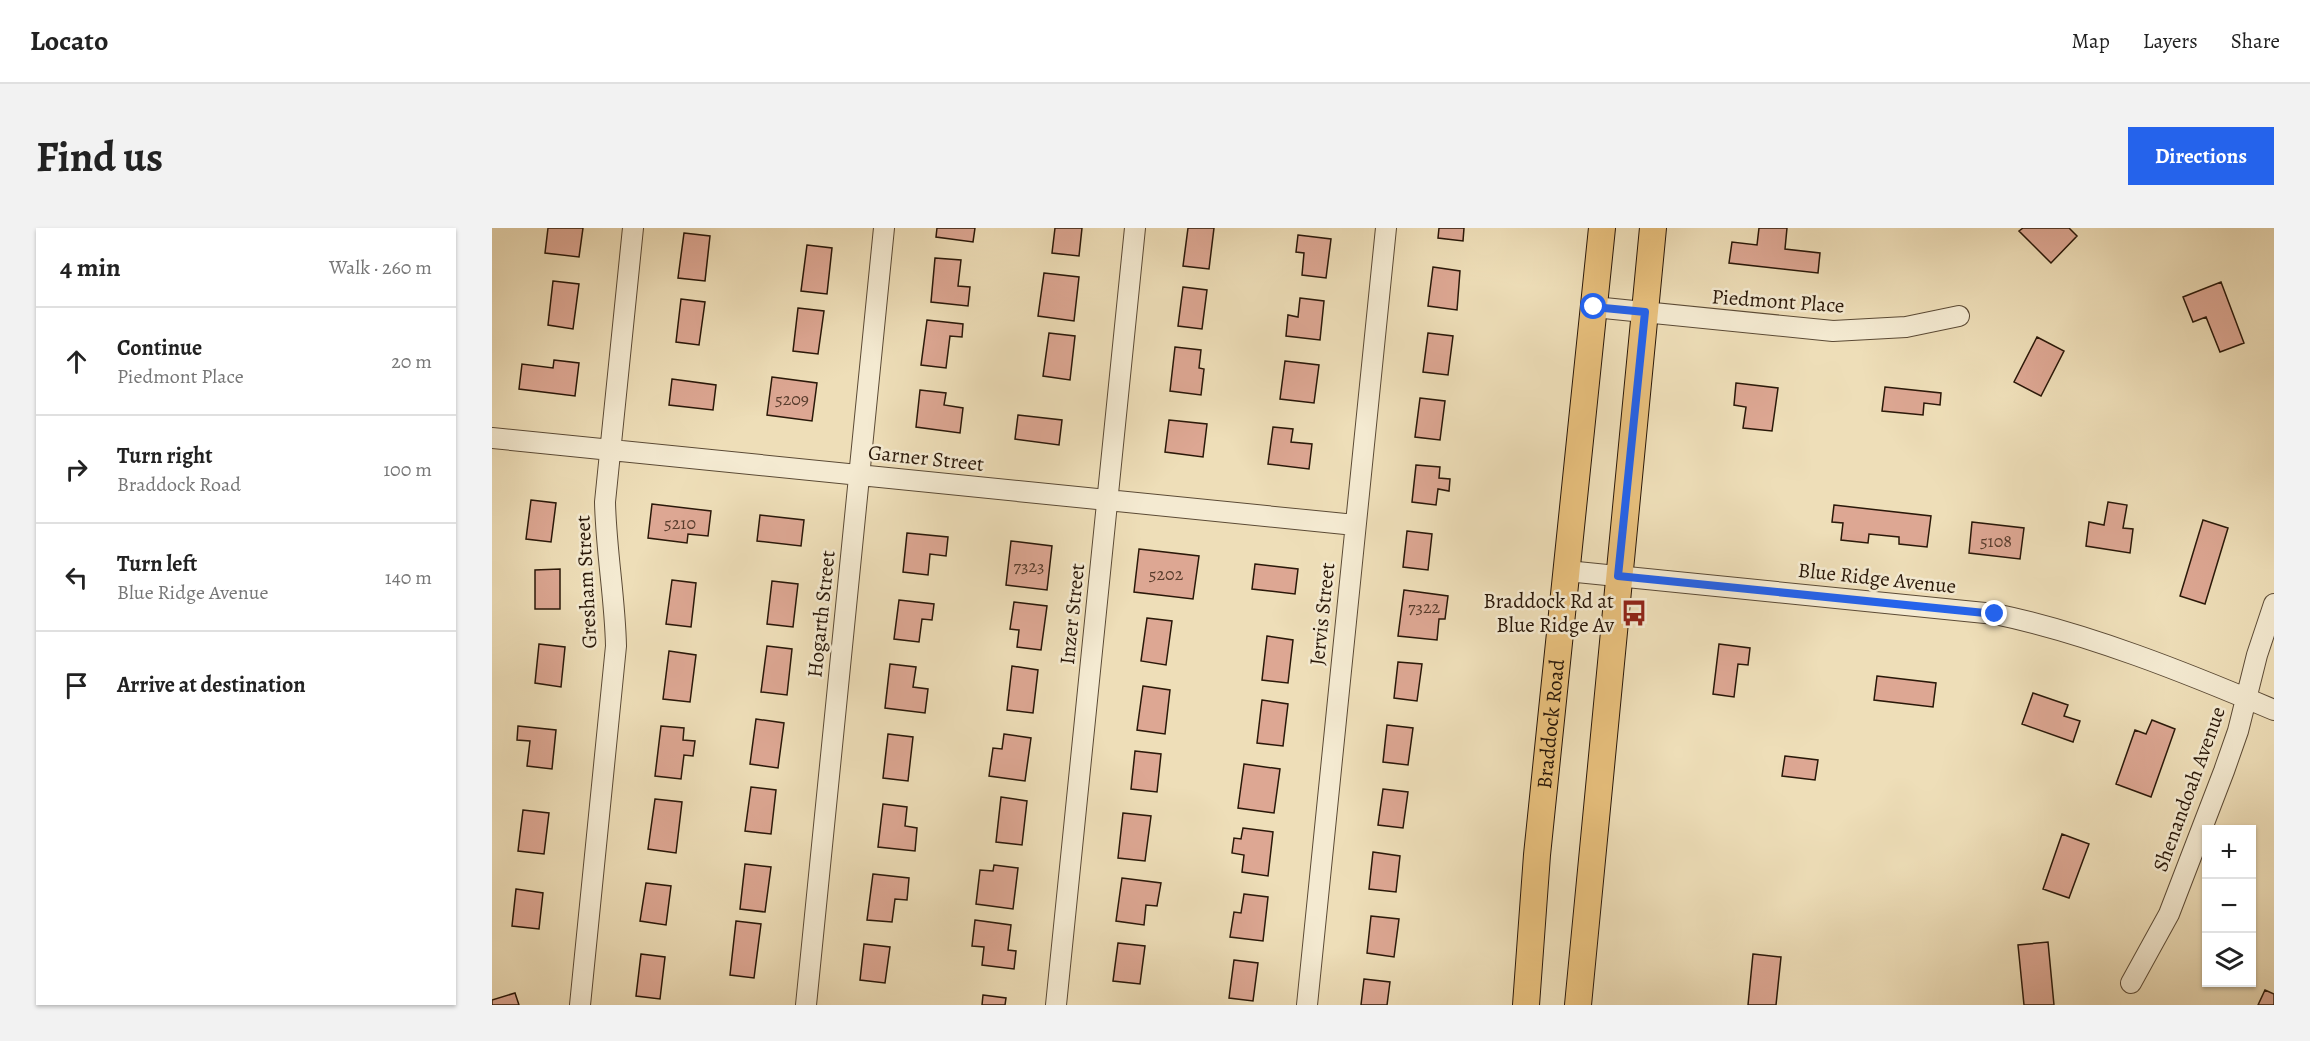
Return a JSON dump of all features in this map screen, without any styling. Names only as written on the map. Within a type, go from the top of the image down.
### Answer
[{"type":"main road","name":"Braddock Road","points":[[1526,1005],[1537,855],[1602,228]]},
{"type":"main road","points":[[1578,1005],[1653,228]]},
{"type":"street","name":"Gresham Street","points":[[580,1005],[616,646],[615,609],[606,535],[605,502],[633,228]]},
{"type":"street","name":"Hogarth Street","points":[[806,1005],[884,228]]},
{"type":"street","name":"Inzer Street","points":[[1056,1005],[1135,228]]},
{"type":"street","name":"Jervis Street","points":[[1307,1005],[1386,228]]},
{"type":"street","name":"Piedmont Place","points":[[1594,307],[1833,331],[1906,327],[1959,316]]},
{"type":"street","name":"Garner Street","points":[[492,438],[1355,525]]},
{"type":"street","name":"Blue Ridge Avenue","points":[[1568,571],[1995,614],[2041,623],[2274,710]]},
{"type":"street","name":"Shenandoah Avenue","points":[[2131,983],[2169,914],[2224,771],[2274,604]]},
{"type":"building","points":[[548,228],[583,228],[579,257],[545,253]]},
{"type":"building","points":[[937,228],[975,228],[973,242],[936,237]]},
{"type":"building","points":[[1055,228],[1082,228],[1079,256],[1052,253]]},
{"type":"building","points":[[1188,228],[1214,228],[1209,269],[1183,266]]},
{"type":"building","points":[[1439,228],[1464,228],[1463,241],[1438,238]]},
{"type":"building","points":[[1759,228],[1787,228],[1785,249],[1820,253],[1818,273],[1729,263],[1732,242],[1757,245]]},
{"type":"building","points":[[2023,228],[2069,228],[2077,236],[2051,263],[2019,231]]},
{"type":"building","points":[[684,233],[710,236],[705,281],[678,278]]},
{"type":"building","points":[[1298,235],[1331,239],[1326,278],[1302,275],[1304,253],[1296,252]]},
{"type":"building","points":[[807,245],[832,248],[827,294],[801,291]]},
{"type":"building","points":[[935,258],[961,260],[958,286],[970,287],[968,306],[931,302]]},
{"type":"building","points":[[1433,267],[1460,271],[1457,310],[1428,306]]},
{"type":"building","points":[[1044,273],[1079,277],[1074,321],[1038,316]]},
{"type":"building","points":[[553,281],[579,284],[573,329],[548,325]]},
{"type":"building","points":[[2221,282],[2244,343],[2220,352],[2206,317],[2193,322],[2183,297]]},
{"type":"building","points":[[1183,287],[1207,290],[1202,329],[1178,326]]},
{"type":"building","points":[[1300,298],[1324,301],[1320,340],[1286,336],[1288,315],[1298,317]]},
{"type":"building","points":[[681,299],[705,302],[699,345],[676,342]]},
{"type":"building","points":[[798,308],[824,311],[818,354],[793,351]]},
{"type":"building","points":[[927,320],[963,324],[962,337],[950,336],[946,368],[921,365]]},
{"type":"building","points":[[1049,333],[1075,336],[1070,380],[1043,376]]},
{"type":"building","points":[[1428,333],[1453,336],[1448,375],[1423,372]]},
{"type":"building","points":[[2037,337],[2064,351],[2041,396],[2014,382]]},
{"type":"building","points":[[1175,347],[1201,350],[1199,368],[1204,369],[1201,395],[1170,391]]},
{"type":"building","points":[[554,360],[579,363],[575,396],[519,389],[522,364],[553,368]]},
{"type":"building","points":[[1285,361],[1319,365],[1314,403],[1280,399]]},
{"type":"building","points":[[772,377],[817,383],[812,421],[767,415]]},
{"type":"building","points":[[672,379],[716,385],[713,410],[669,405]]},
{"type":"building","points":[[1736,383],[1778,388],[1772,431],[1743,428],[1746,407],[1734,405]]},
{"type":"building","points":[[1885,387],[1941,393],[1940,405],[1924,403],[1923,415],[1882,411]]},
{"type":"building","points":[[920,390],[946,393],[944,405],[963,408],[960,433],[916,427]]},
{"type":"building","points":[[1420,398],[1445,401],[1440,440],[1415,437]]},
{"type":"building","points":[[1018,415],[1062,420],[1059,445],[1015,439]]},
{"type":"building","points":[[1169,420],[1207,424],[1203,457],[1165,452]]},
{"type":"building","points":[[1273,427],[1293,429],[1291,442],[1312,444],[1309,469],[1268,464]]},
{"type":"building","points":[[1416,465],[1440,467],[1439,478],[1450,479],[1449,491],[1438,489],[1436,505],[1412,502]]},
{"type":"building","points":[[531,500],[556,503],[551,542],[526,539]]},
{"type":"building","points":[[2108,502],[2127,505],[2123,528],[2133,529],[2130,553],[2086,546],[2089,522],[2104,525]]},
{"type":"building","points":[[652,504],[711,511],[708,536],[688,534],[687,543],[648,538]]},
{"type":"building","points":[[1834,505],[1931,516],[1927,547],[1899,544],[1899,537],[1869,534],[1868,543],[1841,540],[1843,523],[1832,522]]},
{"type":"building","points":[[760,515],[804,520],[801,546],[757,541]]},
{"type":"building","points":[[2203,520],[2228,528],[2205,604],[2180,596]]},
{"type":"building","points":[[1972,522],[2024,528],[2020,559],[1969,553]]},
{"type":"building","points":[[1407,531],[1432,534],[1428,570],[1403,567]]},
{"type":"building","points":[[907,533],[948,537],[946,556],[930,554],[928,575],[903,572]]},
{"type":"building","points":[[1011,541],[1052,546],[1047,590],[1006,585]]},
{"type":"building","points":[[1139,549],[1199,556],[1193,599],[1134,592]]},
{"type":"building","points":[[1255,564],[1298,569],[1295,594],[1252,589]]},
{"type":"building","points":[[560,569],[560,609],[535,609],[535,570]]},
{"type":"building","points":[[672,580],[696,583],[691,627],[666,624]]},
{"type":"building","points":[[772,581],[798,584],[793,627],[767,624]]},
{"type":"building","points":[[1404,590],[1448,596],[1445,619],[1439,619],[1437,640],[1398,636]]},
{"type":"building","points":[[899,600],[934,604],[932,620],[922,619],[919,642],[894,639]]},
{"type":"building","points":[[1014,602],[1047,606],[1041,650],[1017,647],[1019,630],[1010,629]]},
{"type":"building","points":[[1147,618],[1172,621],[1166,665],[1141,661]]},
{"type":"building","points":[[1267,636],[1293,640],[1288,683],[1262,680]]},
{"type":"building","points":[[539,644],[565,647],[561,687],[535,683]]},
{"type":"building","points":[[1719,644],[1750,648],[1748,665],[1738,664],[1734,697],[1713,694]]},
{"type":"building","points":[[767,646],[792,649],[787,695],[761,692]]},
{"type":"building","points":[[669,651],[696,655],[690,702],[663,699]]},
{"type":"building","points":[[1398,662],[1422,664],[1417,701],[1394,698]]},
{"type":"building","points":[[890,664],[916,667],[913,687],[928,689],[925,713],[885,708]]},
{"type":"building","points":[[1012,666],[1038,670],[1033,713],[1007,710]]},
{"type":"building","points":[[1877,676],[1936,683],[1933,707],[1874,700]]},
{"type":"building","points":[[1143,686],[1170,690],[1165,734],[1137,730]]},
{"type":"building","points":[[2033,693],[2068,705],[2064,716],[2080,721],[2073,742],[2022,724]]},
{"type":"building","points":[[1262,700],[1288,704],[1283,746],[1257,743]]},
{"type":"building","points":[[756,719],[784,723],[778,768],[750,764]]},
{"type":"building","points":[[2152,720],[2175,729],[2151,797],[2116,784],[2135,730],[2146,734]]},
{"type":"building","points":[[1387,725],[1413,728],[1408,765],[1383,762]]},
{"type":"building","points":[[518,726],[556,730],[552,769],[527,766],[530,741],[517,740]]},
{"type":"building","points":[[661,726],[684,728],[683,740],[695,741],[693,756],[684,755],[681,779],[655,776]]},
{"type":"building","points":[[888,734],[913,737],[908,781],[883,778]]},
{"type":"building","points":[[1004,734],[1031,738],[1025,781],[989,776],[993,748],[1002,749]]},
{"type":"building","points":[[1135,751],[1161,754],[1157,792],[1131,789]]},
{"type":"building","points":[[1785,756],[1818,760],[1815,780],[1782,776]]},
{"type":"building","points":[[1244,764],[1280,769],[1274,813],[1238,808]]},
{"type":"building","points":[[751,787],[776,790],[771,834],[745,831]]},
{"type":"building","points":[[1383,789],[1408,792],[1403,828],[1378,825]]},
{"type":"building","points":[[1001,797],[1027,801],[1022,845],[996,842]]},
{"type":"building","points":[[655,799],[682,802],[676,853],[648,849]]},
{"type":"building","points":[[883,804],[907,807],[905,826],[917,828],[915,851],[878,847]]},
{"type":"building","points":[[523,810],[549,813],[544,854],[518,851]]},
{"type":"building","points":[[1123,813],[1151,816],[1145,861],[1118,858]]},
{"type":"building","points":[[1243,828],[1273,832],[1268,876],[1242,872],[1244,855],[1232,853],[1234,838],[1241,839]]},
{"type":"building","points":[[2062,834],[2089,844],[2069,898],[2043,889]]},
{"type":"building","points":[[1373,852],[1400,856],[1396,892],[1369,889]]},
{"type":"building","points":[[745,864],[771,867],[765,912],[740,909]]},
{"type":"building","points":[[994,865],[1018,868],[1013,909],[976,904],[980,870],[993,871]]},
{"type":"building","points":[[873,874],[909,878],[907,900],[895,899],[892,922],[867,920]]},
{"type":"building","points":[[1122,878],[1161,883],[1157,906],[1146,905],[1144,925],[1116,921]]},
{"type":"building","points":[[646,883],[671,886],[666,925],[640,921]]},
{"type":"building","points":[[516,889],[543,893],[539,929],[512,926]]},
{"type":"building","points":[[1244,894],[1268,897],[1263,941],[1230,937],[1234,912],[1241,913]]},
{"type":"building","points":[[1371,916],[1399,919],[1394,957],[1367,953]]},
{"type":"building","points":[[975,920],[1011,925],[1008,950],[1016,951],[1014,969],[982,965],[984,947],[972,946]]},
{"type":"building","points":[[736,921],[761,924],[754,978],[730,975]]},
{"type":"building","points":[[2048,942],[2054,1005],[2024,1005],[2018,945]]},
{"type":"building","points":[[1118,943],[1145,946],[1140,984],[1113,981]]},
{"type":"building","points":[[864,944],[890,947],[885,983],[860,980]]},
{"type":"building","points":[[641,954],[665,957],[660,999],[636,996]]},
{"type":"building","points":[[1753,954],[1781,957],[1776,1005],[1748,1005]]},
{"type":"building","points":[[1234,960],[1258,963],[1253,1001],[1229,998]]},
{"type":"building","points":[[1364,979],[1390,982],[1387,1005],[1361,1005]]},
{"type":"building","points":[[2265,990],[2274,994],[2274,1005],[2258,1005]]},
{"type":"building","points":[[515,993],[519,1005],[492,1005],[492,1000]]},
{"type":"building","points":[[983,995],[1006,998],[1005,1005],[982,1005]]},
{"type":"place","name":"Braddock Rd at Blue Ridge Av","points":[[1634,613]]},
{"type":"route","points":[[1594,307],[1645,312],[1618,576],[1995,614]]}]
